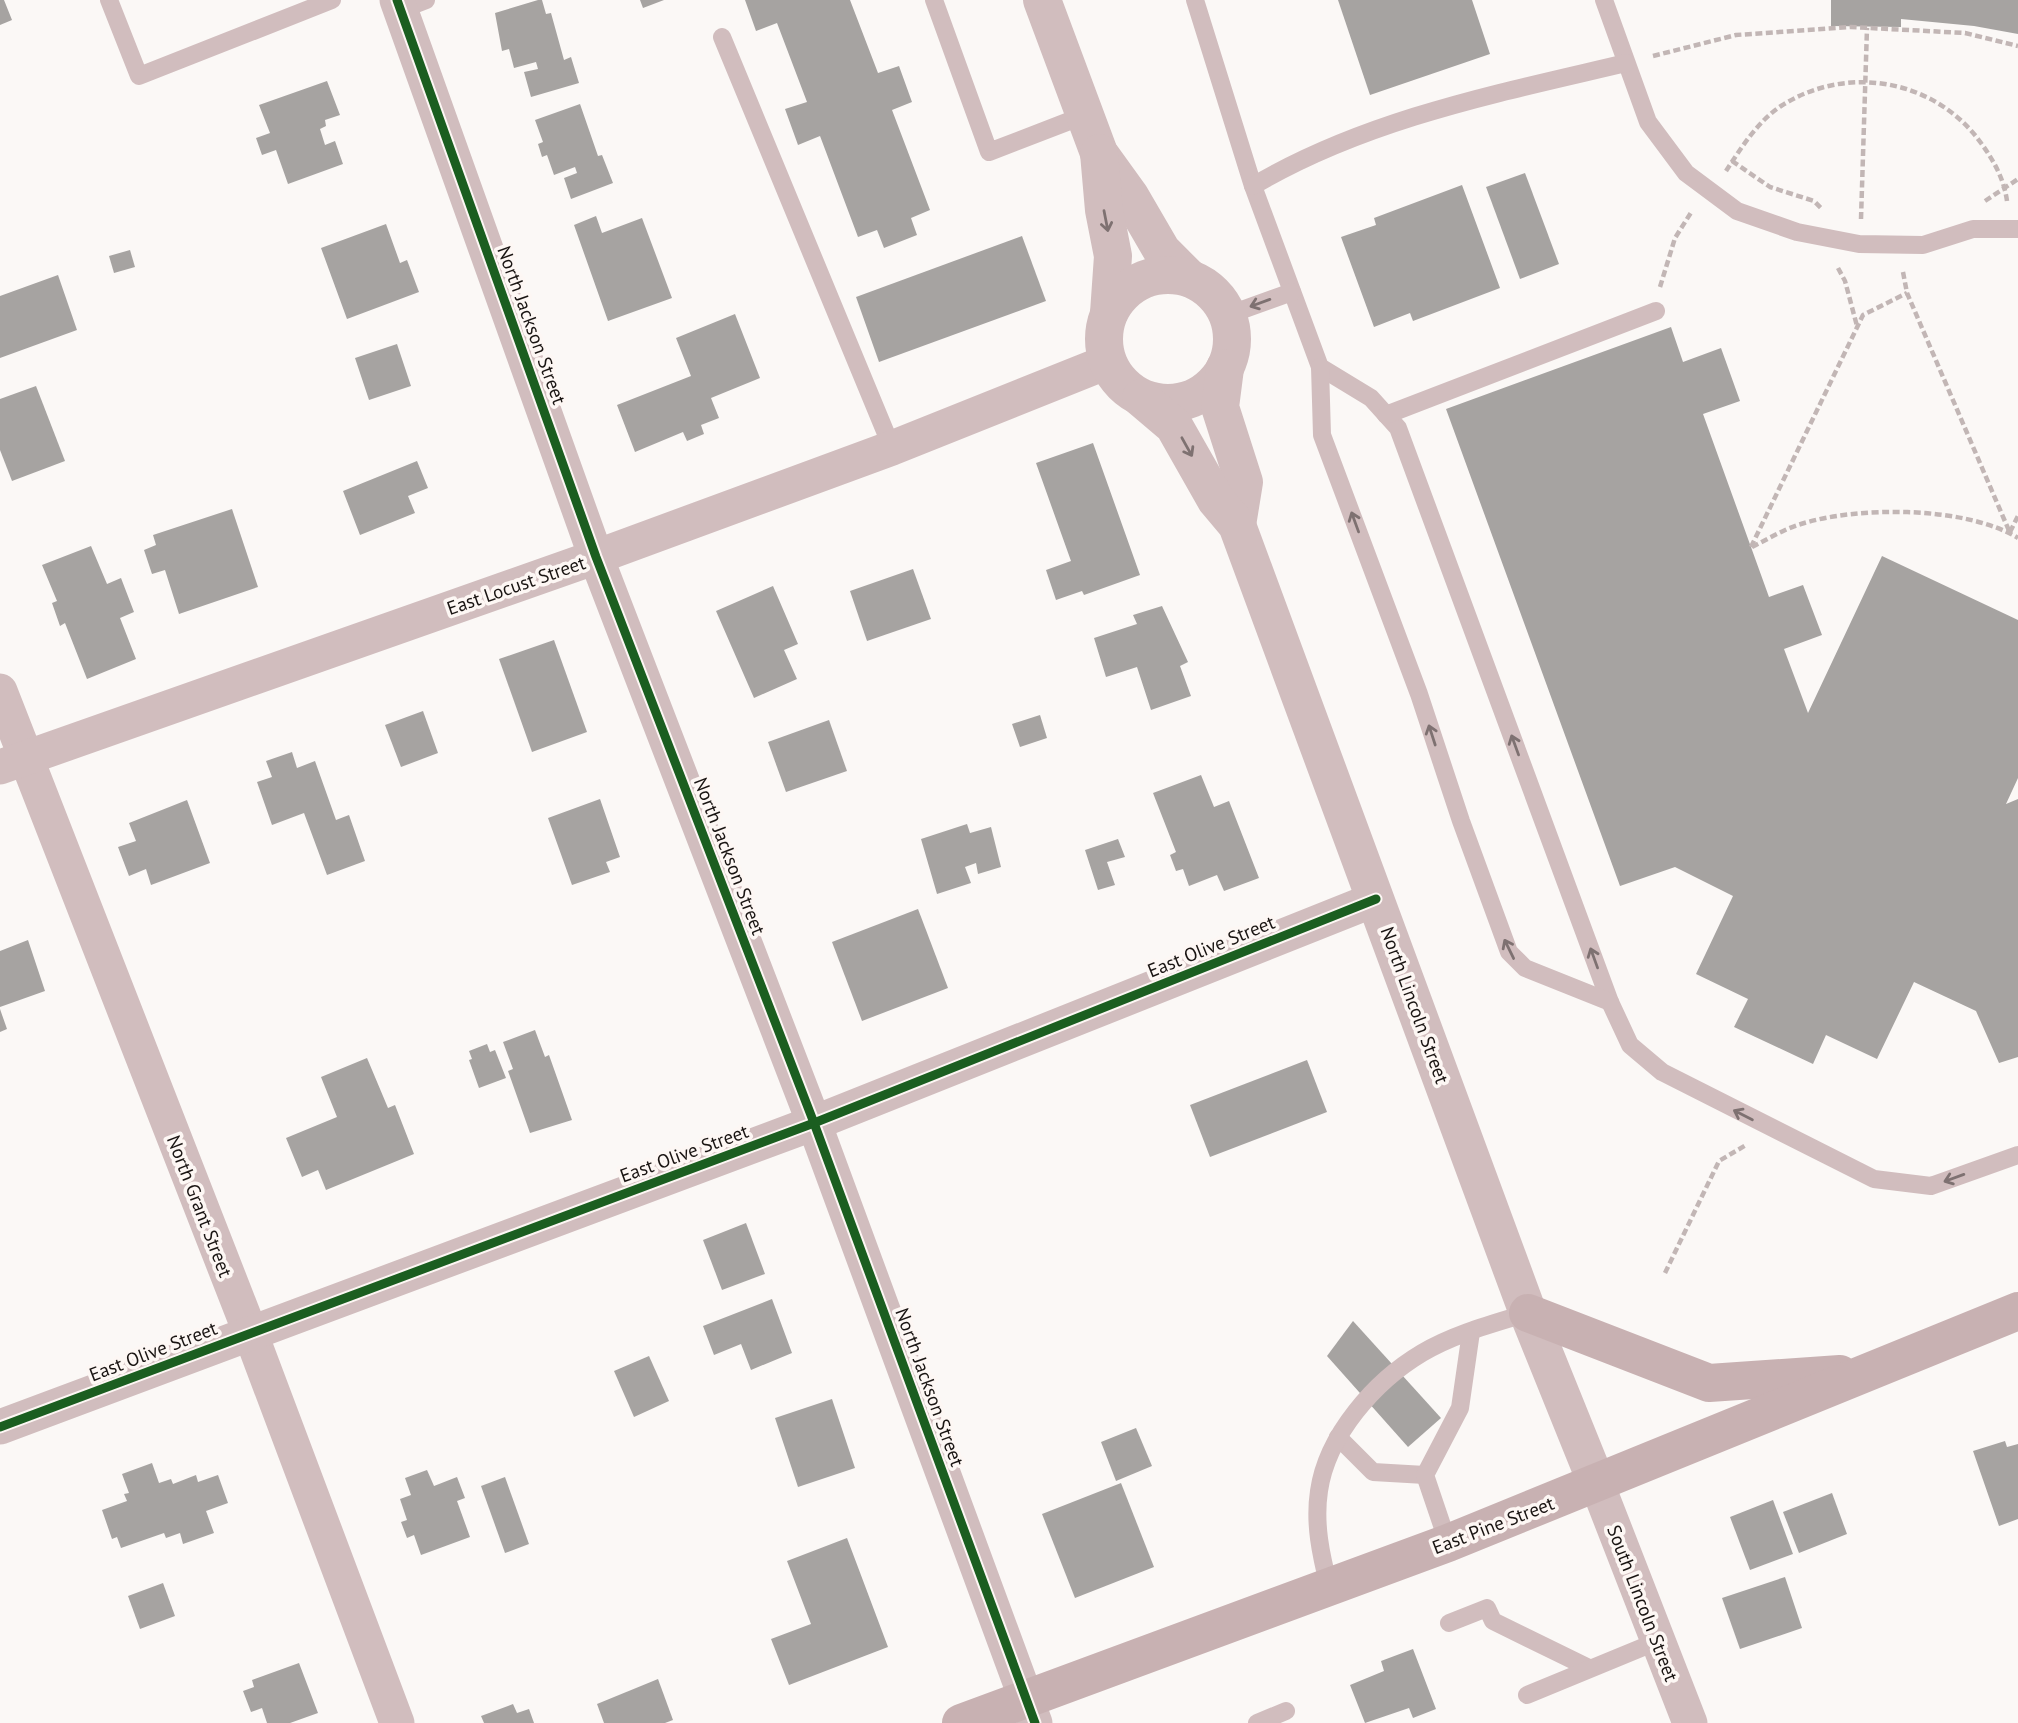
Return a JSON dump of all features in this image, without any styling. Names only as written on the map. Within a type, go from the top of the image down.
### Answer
[{"type":"main road","name":"East Pine Street","points":[[961,1723],[1030,1712],[1329,1587],[1597,1484],[2018,1311]]},
{"type":"main road","points":[[1528,1313],[1709,1383],[1874,1372]]},
{"type":"street","points":[[1042,0],[1100,153],[1130,196],[1162,251],[1189,278],[1216,295],[1228,315]]},
{"type":"street","name":"North Jackson Street","points":[[408,3],[596,557],[814,1123],[1030,1712]]},
{"type":"street","points":[[1100,153],[1104,210],[1113,256],[1109,313],[1104,329],[1107,362]]},
{"type":"street","points":[[1109,313],[1129,287],[1143,279],[1158,275],[1189,278]]},
{"type":"street","name":"North Lincoln Street","points":[[1228,315],[1233,338],[1225,368],[1220,407],[1244,482],[1237,525]]},
{"type":"street","name":"East Locust Street","points":[[12,763],[596,557],[892,448],[1107,362]]},
{"type":"street","name":"North Lincoln Street","points":[[1107,362],[1126,389],[1174,426],[1216,500],[1237,525],[1528,1313],[1597,1484]]},
{"type":"street","points":[[1141,398],[1156,403],[1189,400],[1210,387],[1225,368]]},
{"type":"street","name":"North Grant Street","points":[[0,691],[12,763],[250,1332],[397,1723]]},
{"type":"street","name":"East Olive Street","points":[[0,1427],[814,1123],[1376,899]]},
{"type":"street","name":"South Lincoln Street","points":[[1597,1484],[1690,1723]]},
{"type":"lane","points":[[109,0],[139,76],[332,0]]},
{"type":"lane","points":[[934,0],[989,152],[1086,116]]},
{"type":"lane","points":[[1195,0],[1253,186],[1320,367],[1322,435],[1419,694],[1461,821],[1509,952],[1525,968],[1610,1002]]},
{"type":"lane","points":[[1604,0],[1648,122],[1686,173],[1737,211],[1797,232],[1859,244],[1923,245],[1973,229],[2014,229]]},
{"type":"lane","points":[[722,37],[892,448]]},
{"type":"lane","points":[[1253,186],[1296,161],[1456,102],[1626,63]]},
{"type":"lane","points":[[1228,315],[1292,292]]},
{"type":"lane","points":[[1386,415],[1656,311]]},
{"type":"lane","points":[[1320,367],[1371,398],[1398,428],[1610,1002],[1630,1045],[1662,1072],[1874,1180],[1931,1186],[2018,1155]]},
{"type":"lane","points":[[1329,1587],[1317,1538],[1319,1490],[1338,1437],[1384,1383],[1422,1353],[1471,1332],[1528,1313]]},
{"type":"lane","points":[[1448,1543],[1425,1475],[1460,1408],[1471,1332]]},
{"type":"lane","points":[[1338,1437],[1373,1472],[1425,1475]]},
{"type":"lane","points":[[1449,1623],[1488,1608],[1493,1622],[1589,1668]]},
{"type":"lane","points":[[1527,1695],[1658,1641]]},
{"type":"lane","points":[[1257,1723],[1286,1711]]},
{"type":"path","points":[[1859,244],[1867,28]]},
{"type":"path","points":[[1626,63],[1737,35],[1867,28],[1965,33],[2018,46]]},
{"type":"path","points":[[1656,311],[1658,294],[1675,238],[1745,142],[1780,106],[1826,85],[1876,81],[1925,94],[1966,122],[1995,163],[2005,189],[2014,229]]},
{"type":"path","points":[[1797,232],[1818,246],[1836,265],[1845,281],[1857,326]]},
{"type":"path","points":[[1923,245],[1913,251],[1903,271],[1907,293],[2010,533]]},
{"type":"path","points":[[1907,293],[1863,315],[1751,547],[1800,524],[1860,512],[1954,516],[2010,533],[2018,538]]},
{"type":"path","points":[[2010,533],[2018,516]]},
{"type":"path","points":[[2010,533],[2018,530]]},
{"type":"path","points":[[1665,1273],[1719,1161],[1749,1143],[1760,1124]]},
{"type":"building","points":[[0,0],[4,0],[12,20],[0,25]]},
{"type":"building","points":[[542,0],[546,14],[551,13],[564,60],[571,57],[579,83],[531,97],[524,72],[538,69],[536,62],[514,68],[509,49],[502,51],[495,13]]},
{"type":"building","points":[[640,0],[664,0],[643,8]]},
{"type":"building","points":[[745,0],[850,0],[878,73],[899,66],[912,102],[892,110],[930,210],[911,218],[917,235],[884,248],[877,230],[858,237],[820,136],[798,145],[785,109],[807,102],[777,23],[756,31]]},
{"type":"building","points":[[1338,0],[1472,0],[1490,54],[1370,95]]},
{"type":"building","points":[[1831,0],[2018,0],[2018,34],[1974,26],[1901,19],[1901,27],[1831,26]]},
{"type":"building","points":[[327,81],[340,115],[325,120],[326,126],[320,129],[325,145],[335,141],[343,164],[288,184],[276,150],[262,155],[256,138],[270,133],[259,105]]},
{"type":"building","points":[[580,104],[598,156],[602,155],[613,183],[571,199],[564,178],[577,173],[575,167],[554,175],[547,155],[542,157],[538,144],[543,142],[535,120]]},
{"type":"building","points":[[1525,173],[1559,264],[1520,279],[1486,187]]},
{"type":"building","points":[[1462,185],[1500,288],[1413,321],[1410,313],[1374,327],[1341,237],[1376,225],[1374,218]]},
{"type":"building","points":[[596,216],[602,233],[642,218],[672,298],[608,321],[574,225]]},
{"type":"building","points":[[386,224],[400,263],[407,260],[419,292],[347,319],[321,248]]},
{"type":"building","points":[[1022,236],[1046,301],[879,362],[856,297]]},
{"type":"building","points":[[130,250],[135,267],[114,273],[109,256]]},
{"type":"building","points":[[58,275],[77,330],[0,358],[0,296]]},
{"type":"building","points":[[735,314],[760,378],[711,398],[719,418],[701,425],[704,434],[687,441],[683,432],[635,452],[617,405],[691,376],[676,338]]},
{"type":"building","points":[[1671,327],[1683,362],[1721,348],[1740,401],[1703,414],[1769,597],[1803,585],[1822,635],[1784,649],[1808,713],[1882,556],[2018,620],[2018,778],[2006,804],[2018,799],[2018,1057],[1999,1063],[1976,1011],[1914,982],[1877,1059],[1826,1035],[1813,1064],[1734,1027],[1748,999],[1696,974],[1733,896],[1675,867],[1620,886],[1446,409]]},
{"type":"building","points":[[397,344],[411,386],[369,400],[355,358]]},
{"type":"building","points":[[36,386],[65,461],[12,481],[0,450],[0,399]]},
{"type":"building","points":[[1093,443],[1140,575],[1084,595],[1082,591],[1056,600],[1046,570],[1071,561],[1036,463]]},
{"type":"building","points":[[417,461],[428,488],[408,496],[415,513],[360,535],[343,491]]},
{"type":"building","points":[[232,509],[258,587],[179,614],[165,570],[152,574],[144,550],[156,545],[153,535]]},
{"type":"building","points":[[91,546],[107,584],[121,578],[134,612],[120,618],[136,659],[87,679],[65,623],[60,626],[52,603],[57,601],[42,565]]},
{"type":"building","points":[[913,569],[931,619],[867,641],[850,591]]},
{"type":"building","points":[[773,586],[798,644],[784,650],[797,679],[754,698],[716,611]]},
{"type":"building","points":[[1162,606],[1188,662],[1180,666],[1191,696],[1151,710],[1137,667],[1106,677],[1094,638],[1137,624],[1133,615]]},
{"type":"building","points":[[554,640],[587,732],[532,752],[499,659]]},
{"type":"building","points":[[423,711],[438,753],[401,767],[385,725]]},
{"type":"building","points":[[1040,715],[1047,738],[1020,747],[1012,724]]},
{"type":"building","points":[[829,720],[847,771],[786,792],[768,742]]},
{"type":"building","points":[[292,752],[297,768],[315,761],[336,820],[349,815],[365,861],[327,875],[304,813],[272,825],[257,782],[272,777],[266,761]]},
{"type":"building","points":[[1201,775],[1214,807],[1229,801],[1259,878],[1224,891],[1217,875],[1189,886],[1183,869],[1176,871],[1170,855],[1176,852],[1153,793]]},
{"type":"building","points":[[600,799],[620,857],[606,862],[610,872],[572,885],[548,818]]},
{"type":"building","points":[[187,800],[210,863],[151,885],[146,869],[129,876],[118,847],[136,841],[129,823]]},
{"type":"building","points":[[967,824],[970,833],[991,827],[1001,867],[978,874],[976,863],[965,867],[971,883],[937,894],[921,839]]},
{"type":"building","points":[[1118,839],[1125,857],[1107,862],[1115,885],[1098,890],[1085,850]]},
{"type":"building","points":[[918,909],[948,988],[862,1021],[832,942]]},
{"type":"building","points":[[28,940],[45,991],[0,1007],[0,951]]},
{"type":"building","points":[[0,1009],[7,1029],[0,1032]]},
{"type":"building","points":[[535,1030],[545,1057],[549,1055],[572,1120],[530,1133],[508,1071],[513,1069],[503,1042]]},
{"type":"building","points":[[487,1044],[490,1052],[495,1050],[506,1078],[479,1088],[469,1060],[472,1059],[469,1051]]},
{"type":"building","points":[[367,1058],[388,1108],[395,1105],[414,1154],[326,1190],[318,1170],[302,1177],[286,1138],[337,1117],[321,1077]]},
{"type":"building","points":[[1307,1060],[1327,1112],[1210,1157],[1190,1105]]},
{"type":"building","points":[[746,1223],[765,1274],[722,1290],[703,1240]]},
{"type":"building","points":[[772,1299],[792,1353],[751,1370],[741,1344],[714,1355],[703,1326]]},
{"type":"building","points":[[1353,1321],[1441,1418],[1408,1447],[1327,1356]]},
{"type":"building","points":[[649,1356],[669,1401],[634,1417],[614,1371]]},
{"type":"building","points":[[832,1399],[855,1468],[798,1487],[775,1418]]},
{"type":"building","points":[[1136,1428],[1152,1466],[1116,1481],[1101,1442]]},
{"type":"building","points":[[2005,1441],[2007,1447],[2018,1444],[2018,1519],[1999,1526],[1973,1451]]},
{"type":"building","points":[[152,1463],[159,1483],[171,1479],[173,1484],[196,1475],[198,1482],[218,1475],[228,1503],[206,1511],[214,1533],[183,1544],[180,1533],[166,1538],[164,1533],[121,1548],[117,1537],[112,1539],[102,1510],[127,1501],[124,1494],[129,1493],[122,1474]]},
{"type":"building","points":[[427,1470],[434,1486],[457,1477],[465,1498],[457,1501],[470,1537],[421,1555],[414,1535],[407,1538],[401,1522],[407,1520],[400,1499],[411,1495],[405,1478]]},
{"type":"building","points":[[505,1477],[529,1544],[505,1553],[481,1486]]},
{"type":"building","points":[[1121,1483],[1154,1567],[1075,1598],[1042,1514]]},
{"type":"building","points":[[1832,1493],[1847,1534],[1799,1553],[1783,1512]]},
{"type":"building","points":[[1773,1500],[1793,1554],[1750,1570],[1730,1517]]},
{"type":"building","points":[[847,1538],[888,1647],[789,1685],[771,1639],[811,1624],[787,1561]]},
{"type":"building","points":[[1785,1577],[1802,1628],[1740,1649],[1722,1598]]},
{"type":"building","points":[[163,1583],[175,1616],[140,1629],[128,1596]]},
{"type":"building","points":[[1413,1649],[1436,1709],[1413,1718],[1409,1708],[1365,1723],[1350,1685],[1384,1671],[1381,1661]]},
{"type":"building","points":[[299,1663],[318,1713],[290,1723],[267,1723],[262,1708],[251,1712],[243,1691],[254,1687],[252,1680]]},
{"type":"building","points":[[658,1679],[673,1720],[665,1723],[604,1723],[597,1704]]},
{"type":"building","points":[[513,1704],[517,1713],[529,1709],[534,1723],[484,1723],[481,1716]]},
{"type":"cycle path","points":[[397,0],[596,557],[814,1123],[1035,1723]]},
{"type":"cycle path","points":[[0,1427],[814,1123],[1376,899]]}]
